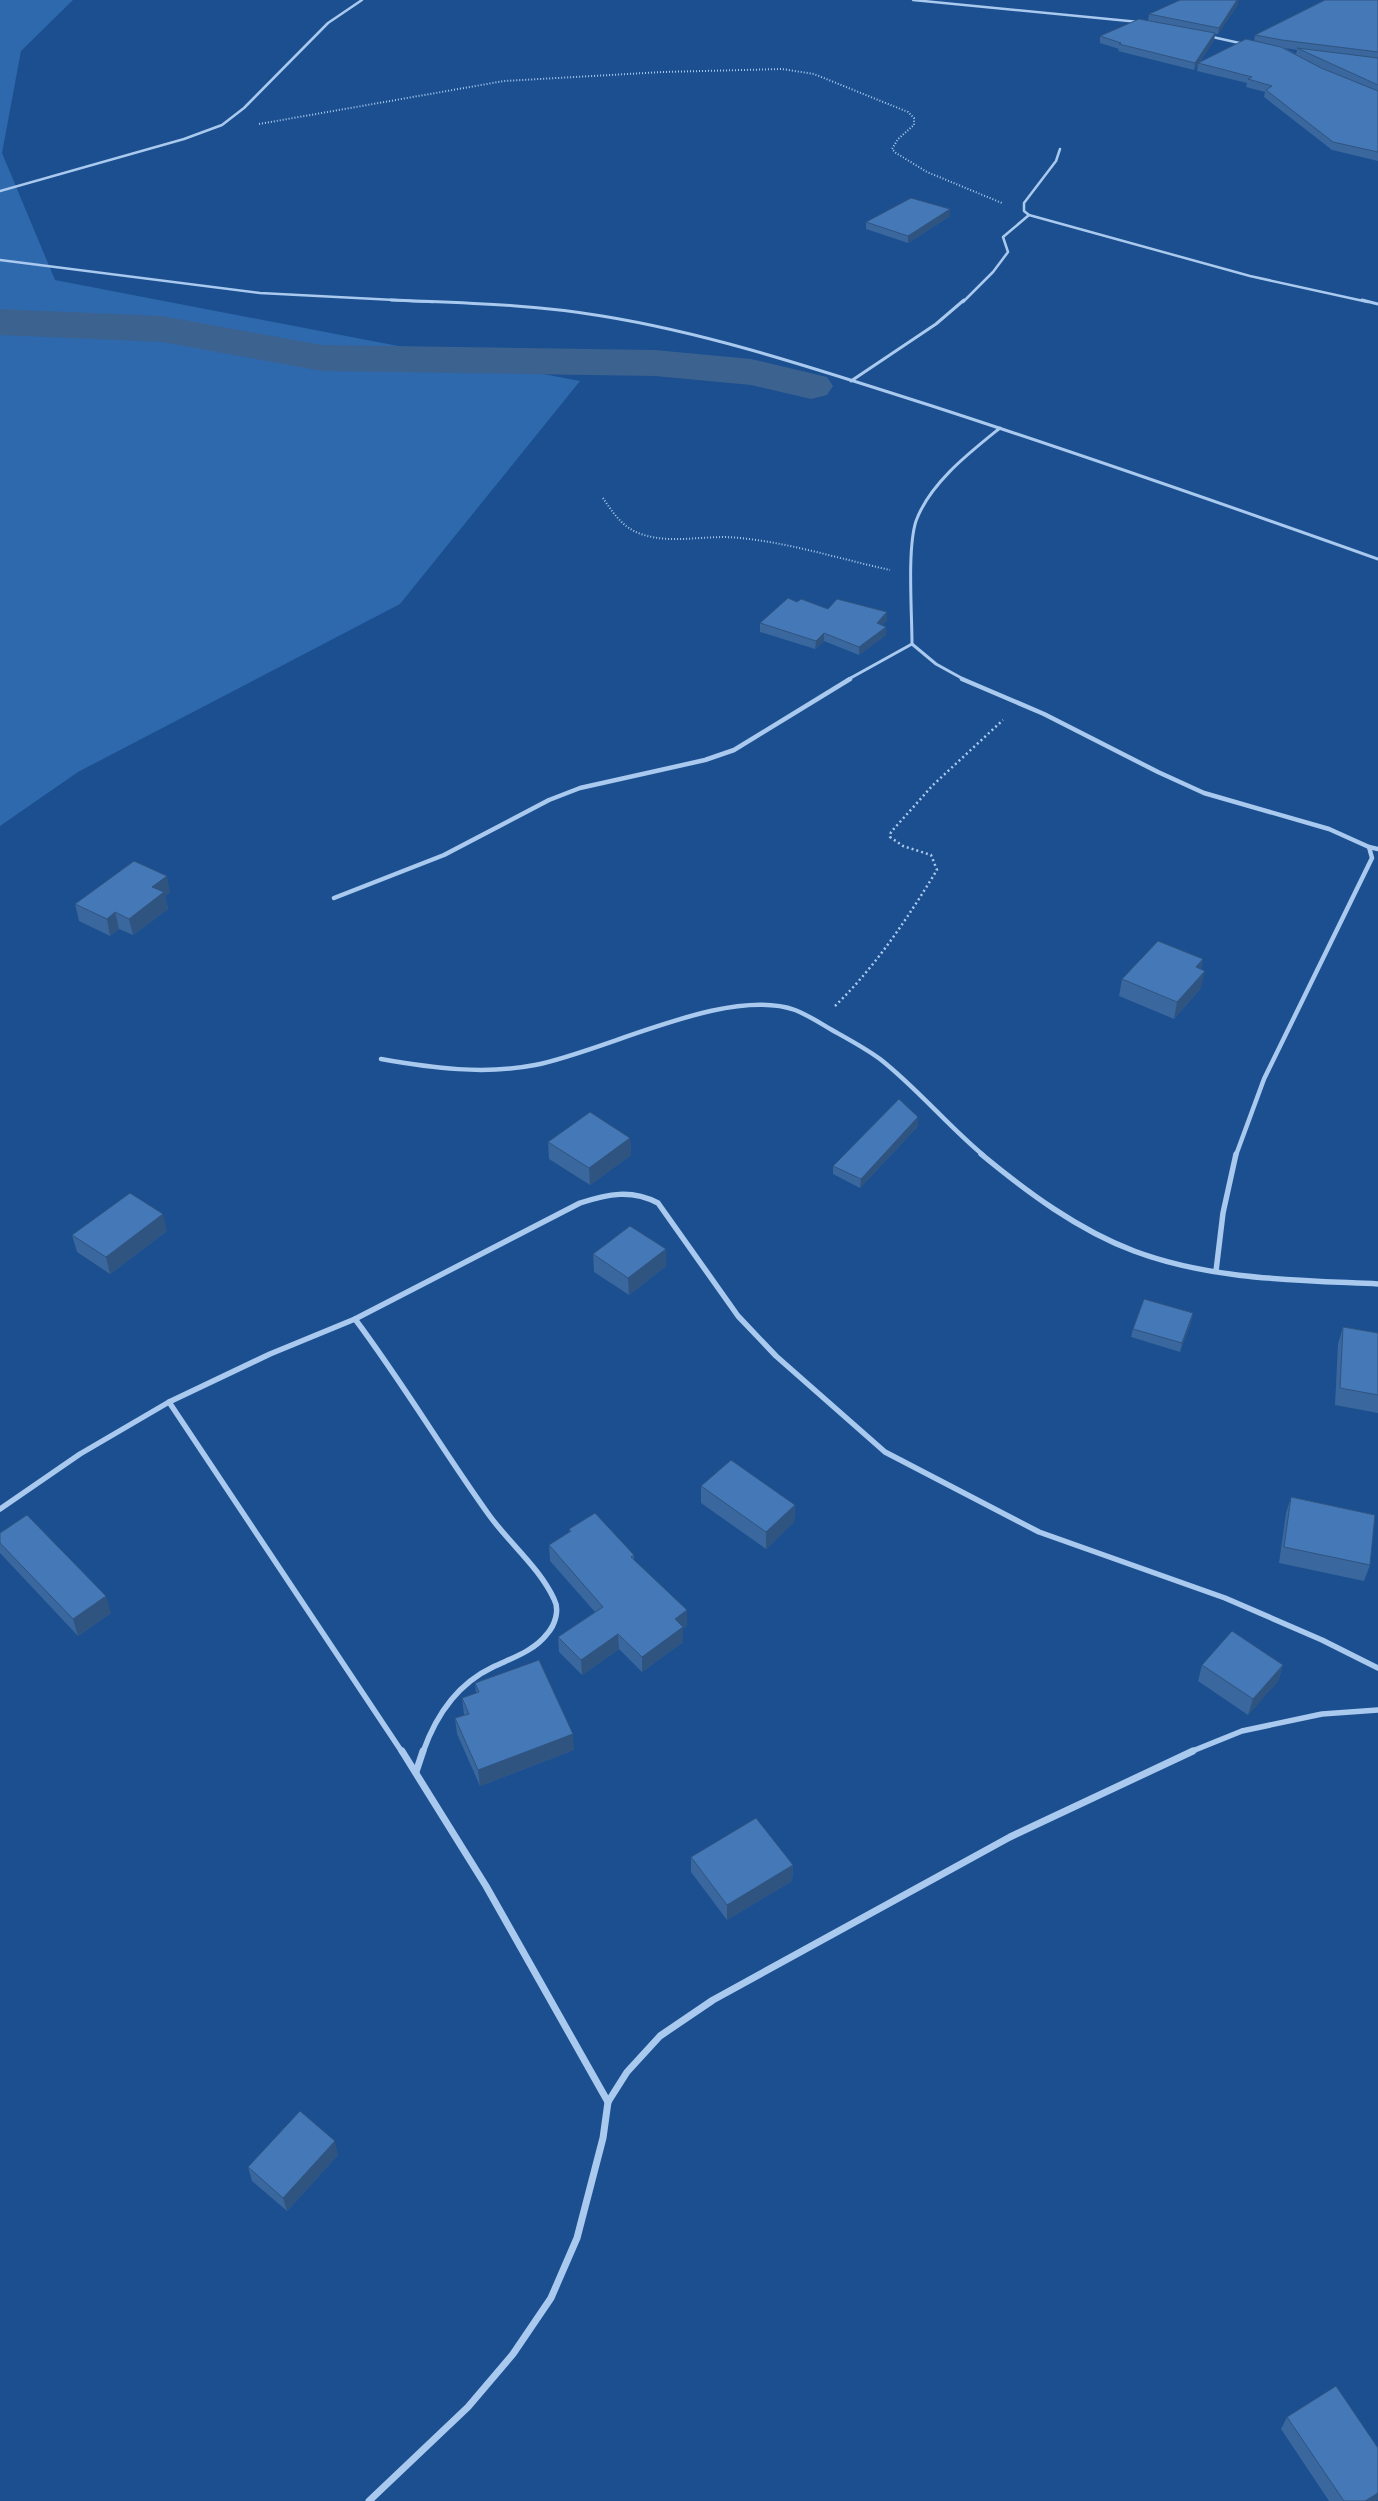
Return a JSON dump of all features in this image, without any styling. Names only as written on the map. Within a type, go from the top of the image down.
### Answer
[{"type":"street","points":[[0,191],[184,139],[222,125],[244,108],[328,23],[362,0]]},
{"type":"street","points":[[913,0],[1004,10],[1096,16],[1144,23]]},
{"type":"street","points":[[1202,35],[1252,46]]},
{"type":"street","points":[[1060,149],[1056,161],[1024,203],[1024,211],[1028,215],[1250,276],[1378,304]]},
{"type":"street","points":[[851,381],[935,324],[972,295],[1008,252],[1003,237],[1028,215]]},
{"type":"street","points":[[0,260],[158,282],[292,296],[472,302],[599,315],[687,333],[765,354],[1000,428],[1378,559]]},
{"type":"street","points":[[1000,428],[954,468],[916,519],[912,542],[912,644],[924,657],[946,671],[1022,703],[1204,793],[1261,812],[1332,830],[1369,847],[1378,849]]},
{"type":"street","points":[[334,898],[444,855],[549,800],[580,788],[705,760],[734,750],[760,736],[849,679],[912,644]]},
{"type":"street","points":[[1216,1271],[1223,1208],[1237,1154],[1273,1062],[1372,858],[1369,847]]},
{"type":"street","points":[[382,1059],[420,1066],[466,1071],[500,1070],[535,1065],[669,1024],[737,1006],[784,1007],[819,1021],[870,1052],[888,1065],[943,1120],[1002,1172],[1035,1196],[1106,1239],[1156,1258],[1216,1271],[1313,1281],[1378,1284]]},
{"type":"street","points":[[0,1509],[80,1454],[169,1402],[270,1354],[355,1319],[580,1203],[613,1192],[645,1195],[658,1203],[668,1215],[738,1316],[776,1356],[884,1452],[1039,1532],[1225,1598],[1322,1640],[1378,1668]]},
{"type":"street","points":[[355,1319],[411,1396],[493,1521],[538,1573],[556,1602],[554,1625],[541,1641],[471,1680],[442,1710],[427,1737],[416,1772]]},
{"type":"street","points":[[169,1402],[244,1512],[291,1588],[416,1772],[486,1886],[608,2102]]},
{"type":"street","points":[[369,2501],[468,2407],[513,2354],[551,2298],[577,2238],[603,2138],[608,2102],[627,2072],[660,2036],[706,2006],[870,1913],[1010,1837],[1175,1758],[1242,1731],[1322,1714],[1378,1710]]},
{"type":"path","points":[[251,125],[504,81],[662,72],[804,71],[908,112],[914,118],[914,125],[894,145],[892,149],[896,153],[927,172],[971,192],[1024,211]]},
{"type":"path","points":[[603,498],[624,526],[650,537],[669,541],[704,536],[732,537],[912,575]]},
{"type":"path","points":[[819,1021],[851,991],[871,968],[916,906],[937,870],[936,860],[930,854],[894,842],[890,838],[891,832],[933,785],[1022,703]]},
{"type":"shaded area","points":[[0,0],[73,0],[21,51],[2,153],[55,280],[580,381],[400,604],[78,772],[0,826]]},
{"type":"building","points":[[1180,0],[1237,0],[1219,28],[1149,14]]},
{"type":"building","points":[[1325,0],[1378,0],[1378,52],[1255,35]]},
{"type":"building","points":[[1139,19],[1215,33],[1195,63],[1119,44],[1121,43],[1100,36]]},
{"type":"building","points":[[1246,39],[1281,47],[1321,68],[1378,91],[1378,152],[1333,142],[1266,90],[1272,86],[1248,79],[1252,77],[1198,63]]},
{"type":"building","points":[[1297,48],[1378,58],[1378,85]]},
{"type":"building","points":[[911,198],[950,209],[908,236],[866,222]]},
{"type":"building","points":[[788,598],[797,602],[801,599],[828,609],[837,599],[887,612],[877,623],[886,627],[859,647],[824,633],[816,641],[760,623]]},
{"type":"building","points":[[134,861],[167,876],[152,887],[164,892],[129,919],[115,912],[107,919],[75,904]]},
{"type":"building","points":[[1158,941],[1203,959],[1196,967],[1205,971],[1177,1002],[1122,979]]},
{"type":"building","points":[[899,1099],[918,1117],[861,1179],[833,1166]]},
{"type":"building","points":[[590,1112],[630,1138],[589,1168],[548,1142]]},
{"type":"building","points":[[130,1193],[163,1214],[106,1257],[72,1235]]},
{"type":"building","points":[[630,1226],[666,1249],[628,1278],[593,1254]]},
{"type":"building","points":[[1144,1299],[1193,1313],[1182,1343],[1133,1329]]},
{"type":"building","points":[[1343,1327],[1378,1333],[1378,1395],[1340,1388]]},
{"type":"building","points":[[731,1460],[795,1505],[766,1532],[701,1486]]},
{"type":"building","points":[[1291,1497],[1375,1515],[1370,1565],[1284,1547]]},
{"type":"building","points":[[595,1513],[634,1555],[631,1557],[687,1610],[675,1619],[683,1627],[642,1657],[618,1634],[581,1660],[558,1637],[603,1607],[549,1545],[571,1531],[569,1529]]},
{"type":"building","points":[[27,1515],[106,1596],[73,1619],[0,1543],[0,1533]]},
{"type":"building","points":[[1232,1631],[1283,1665],[1253,1699],[1202,1665]]},
{"type":"building","points":[[539,1660],[573,1734],[478,1770],[455,1718],[469,1714],[462,1698],[479,1692],[475,1683]]},
{"type":"building","points":[[756,1818],[793,1865],[727,1905],[691,1857]]},
{"type":"building","points":[[300,2111],[335,2141],[283,2198],[248,2167]]},
{"type":"building","points":[[1336,2386],[1378,2448],[1378,2493],[1365,2501],[1344,2501],[1287,2417]]},
{"type":"waterway","points":[[0,322],[162,329],[322,358],[655,363],[751,372],[811,386]]}]
